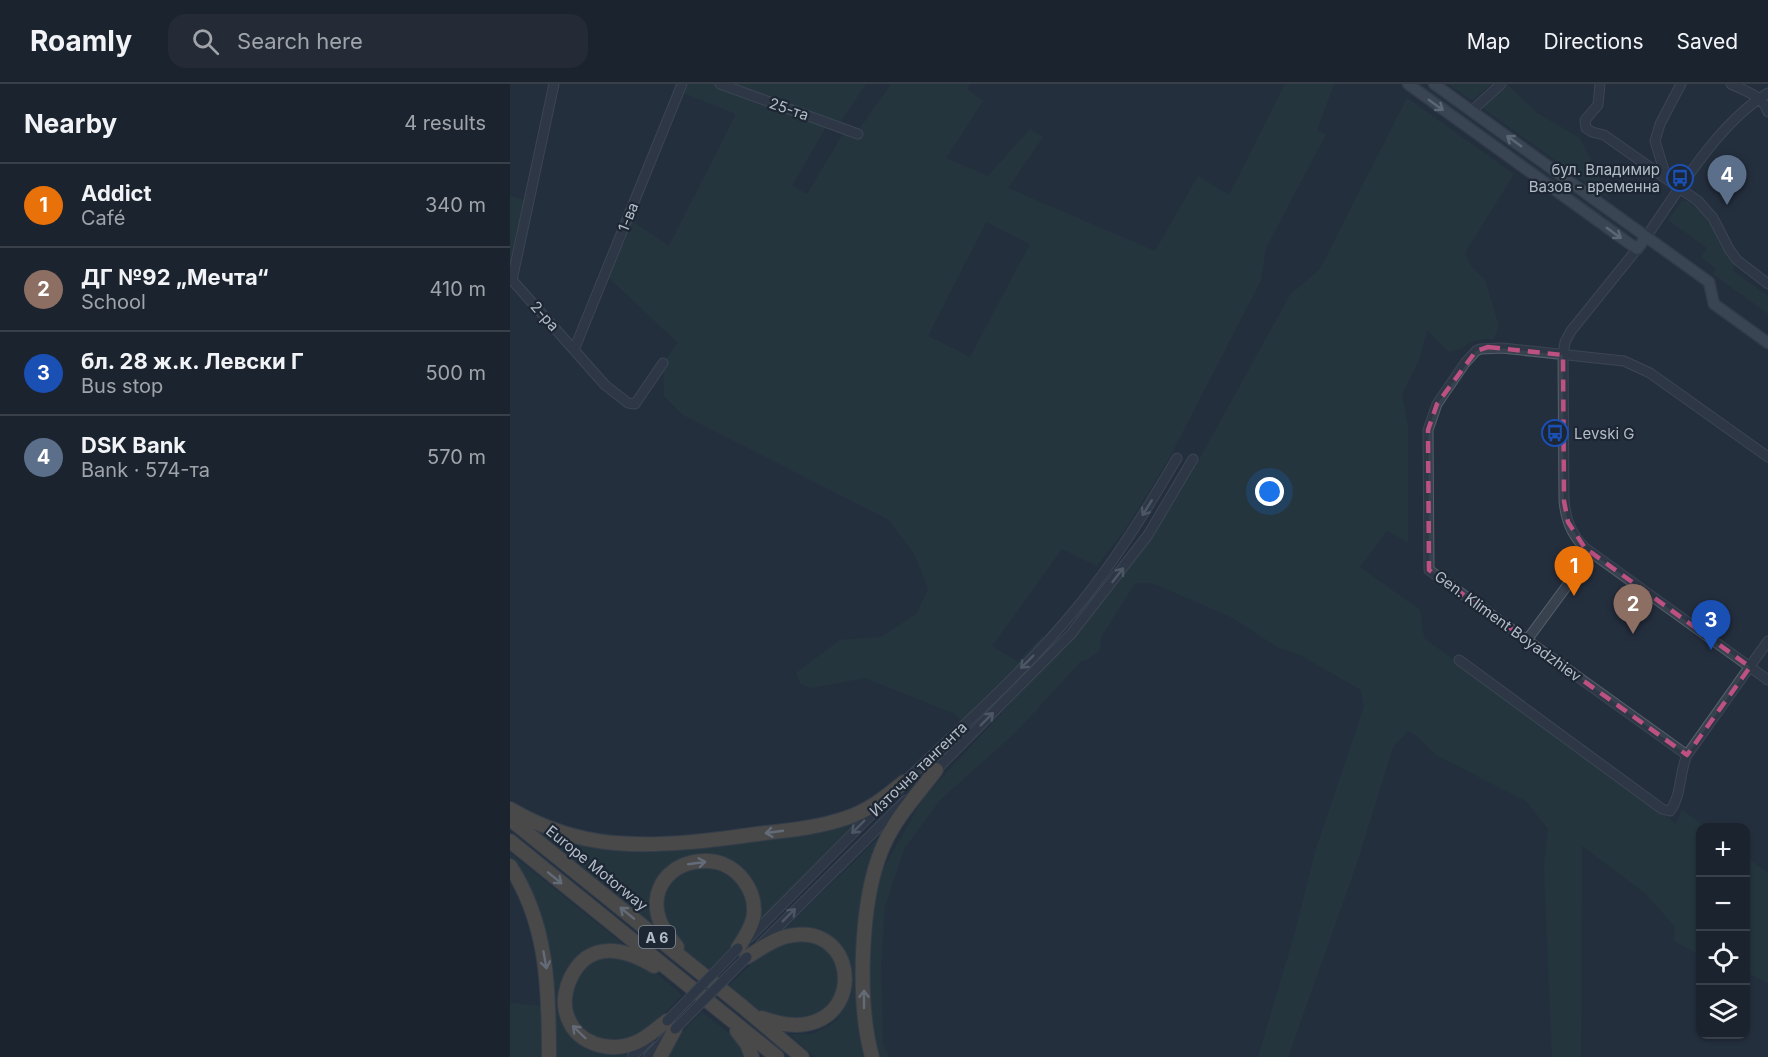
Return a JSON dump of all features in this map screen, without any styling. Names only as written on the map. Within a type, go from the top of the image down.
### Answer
[{"type":"highway","points":[[872,1057],[864,1009],[866,908],[872,876],[882,847],[897,820],[936,770]]},
{"type":"highway","points":[[510,809],[528,820],[570,835],[613,843],[724,839],[796,829],[845,818],[870,808],[904,782]]},
{"type":"highway","name":"Europe Motorway","points":[[510,819],[802,1057]]},
{"type":"highway","name":"A 6","points":[[510,841],[777,1057]]},
{"type":"highway","points":[[696,970],[662,925],[657,908],[657,895],[663,881],[684,864],[710,861],[723,865],[740,875],[748,886],[753,900],[753,920],[743,953]]},
{"type":"highway","points":[[510,866],[530,902],[540,934],[547,973],[549,1057]]},
{"type":"highway","points":[[743,953],[782,938],[796,935],[808,936],[828,946],[837,954],[846,978],[844,993],[838,1008],[829,1020],[815,1027],[799,1029],[783,1026],[743,1007]]},
{"type":"highway","points":[[671,1025],[636,1042],[608,1048],[592,1044],[570,1024],[565,1011],[568,982],[574,970],[585,959],[597,952],[615,951],[639,957],[684,981]]},
{"type":"highway","points":[[723,1013],[747,1044],[752,1057]]},
{"type":"highway","points":[[660,1057],[671,1025]]},
{"type":"main road","points":[[1408,84],[1637,249],[1646,237]]},
{"type":"main road","points":[[1434,84],[1709,282],[1714,304],[1768,343]]},
{"type":"street","name":"2-ра","points":[[554,84],[512,280],[605,385],[628,403],[635,404],[663,363]]},
{"type":"street","name":"1-ва","points":[[574,350],[682,84]]},
{"type":"street","name":"25-та","points":[[720,84],[858,134]]},
{"type":"street","points":[[1477,106],[1501,84]]},
{"type":"street","points":[[1600,84],[1598,105],[1585,120],[1586,128],[1604,135],[1666,177],[1707,210],[1737,260],[1768,284]]},
{"type":"street","points":[[1666,177],[1655,141],[1660,124],[1681,84]]},
{"type":"street","points":[[1731,84],[1764,95]]},
{"type":"street","points":[[1646,237],[1680,188],[1732,122],[1764,95]]},
{"type":"street","points":[[1764,95],[1768,112]]},
{"type":"street","points":[[1637,249],[1568,336],[1563,355],[1565,512],[1572,531],[1591,553],[1768,680]]},
{"type":"street","name":"Gen. Kliment Boyadzhiev","points":[[1687,755],[1429,570],[1428,430],[1437,404],[1465,363],[1476,351],[1488,347],[1624,361],[1650,373],[1768,457]]},
{"type":"street","name":"Източна тангента","points":[[743,953],[904,782],[1024,665],[1075,609],[1132,531],[1177,458]]},
{"type":"street","name":"Източна тангента","points":[[632,1057],[671,1025],[743,953],[936,770],[1071,634],[1148,535],[1193,459]]},
{"type":"street","points":[[1527,640],[1591,553]]},
{"type":"street","points":[[1459,660],[1662,809],[1670,811],[1675,804],[1687,755],[1768,642]]},
{"type":"street","name":"Източна тангента","points":[[648,1057],[671,1025]]},
{"type":"highlighted area","points":[[1488,347],[1563,355],[1564,501],[1568,522],[1585,548],[1750,667],[1687,755],[1429,570],[1428,430],[1437,404],[1476,351]]},
{"type":"green space","points":[[683,84],[720,84],[827,125],[792,186],[807,194],[844,132],[858,131],[891,84],[970,84],[967,89],[983,101],[946,158],[988,176],[1030,129],[1043,137],[1008,188],[1155,251],[1198,176],[1229,195],[1285,84],[1334,84],[1317,130],[1326,134],[1266,248],[1261,280],[1171,455],[1127,527],[1097,566],[1062,549],[992,646],[1018,662],[1042,636],[1045,639],[961,720],[953,713],[865,678],[811,688],[801,684],[796,673],[840,640],[881,637],[917,613],[928,589],[915,555],[889,520],[683,415],[664,396],[663,363],[678,343],[609,278],[632,221],[669,246],[736,114],[681,92]],"holes":[[[986,222],[1030,244],[970,357],[928,336]]]},
{"type":"green space","points":[[732,84],[866,84],[839,124]]},
{"type":"green space","points":[[1414,84],[1421,84],[1628,233],[1577,201]]},
{"type":"green space","points":[[1448,84],[1491,84],[1472,101]]},
{"type":"green space","points":[[1507,84],[1537,113],[1580,138],[1610,200],[1483,108]]},
{"type":"green space","points":[[1407,98],[1514,174],[1465,253],[1471,266],[1485,280],[1498,323],[1497,332],[1493,339],[1474,341],[1449,352],[1427,330],[1419,360],[1402,394],[1408,427],[1408,542],[1387,531],[1360,567],[1420,610],[1424,638],[1676,824],[1682,810],[1700,823],[1696,823],[1696,953],[1674,941],[1675,927],[1646,894],[1582,846],[1581,1057],[1552,1057],[1544,866],[1548,829],[1526,801],[1436,755],[1416,735],[1408,731],[1393,747],[1356,866],[1288,1057],[1258,1057],[1294,936],[1315,852],[1364,707],[1361,690],[1300,655],[1277,647],[1233,618],[1152,583],[1135,583],[1101,637],[1100,650],[1087,660],[1081,661],[1016,732],[940,800],[904,849],[885,906],[881,964],[883,1045],[889,1057],[875,1057],[867,1009],[868,926],[875,883],[924,797],[1087,621],[1140,552],[1200,458],[1290,295],[1320,269]]},
{"type":"green space","points":[[510,196],[529,201],[510,285]]},
{"type":"green space","points":[[1682,201],[1687,201],[1701,212],[1733,262],[1734,272],[1768,296],[1768,314],[1713,274],[1716,269],[1701,257],[1707,248],[1668,220]]},
{"type":"green space","points":[[871,811],[750,933],[744,873],[684,860],[655,890],[677,951],[510,816],[648,846]]},
{"type":"green space","points":[[891,825],[880,844],[859,1016],[865,1057],[815,1057],[789,1034],[812,1034],[838,1019],[851,995],[853,977],[847,959],[815,931],[803,929],[783,931]]},
{"type":"green space","points":[[510,853],[625,946],[596,951],[564,991],[585,1044],[606,1053],[629,1052],[625,1057],[551,1057],[550,979],[520,872],[510,857]]},
{"type":"green space","points":[[1750,860],[1768,873],[1768,983],[1750,974]]},
{"type":"green space","points":[[688,867],[721,867],[745,886],[749,921],[734,944],[709,970],[679,946],[666,928],[661,891]]},
{"type":"green space","points":[[804,938],[827,948],[844,979],[827,1020],[771,1019],[728,986],[769,948]]},
{"type":"green space","points":[[609,955],[649,967],[682,995],[656,1022],[635,1038],[604,1045],[580,1029],[573,1013],[571,998],[579,973],[592,962]]},
{"type":"green space","points":[[510,1003],[540,1006],[543,1057],[510,1057]]},
{"type":"green space","points":[[702,1012],[744,1045],[748,1057],[662,1057],[675,1039]]},
{"type":"place","name":"бул. Владимир Вазов - временна","points":[[1680,178]]},
{"type":"place","name":"DSK Bank","points":[[1727,205]]},
{"type":"place","name":"Levski G","points":[[1555,433]]},
{"type":"place","name":"Addict","points":[[1574,596]]},
{"type":"place","name":"ДГ №92 „Мечта“","points":[[1633,634]]},
{"type":"place","name":"бл. 28 ж.к. Левски Г","points":[[1711,650]]}]
